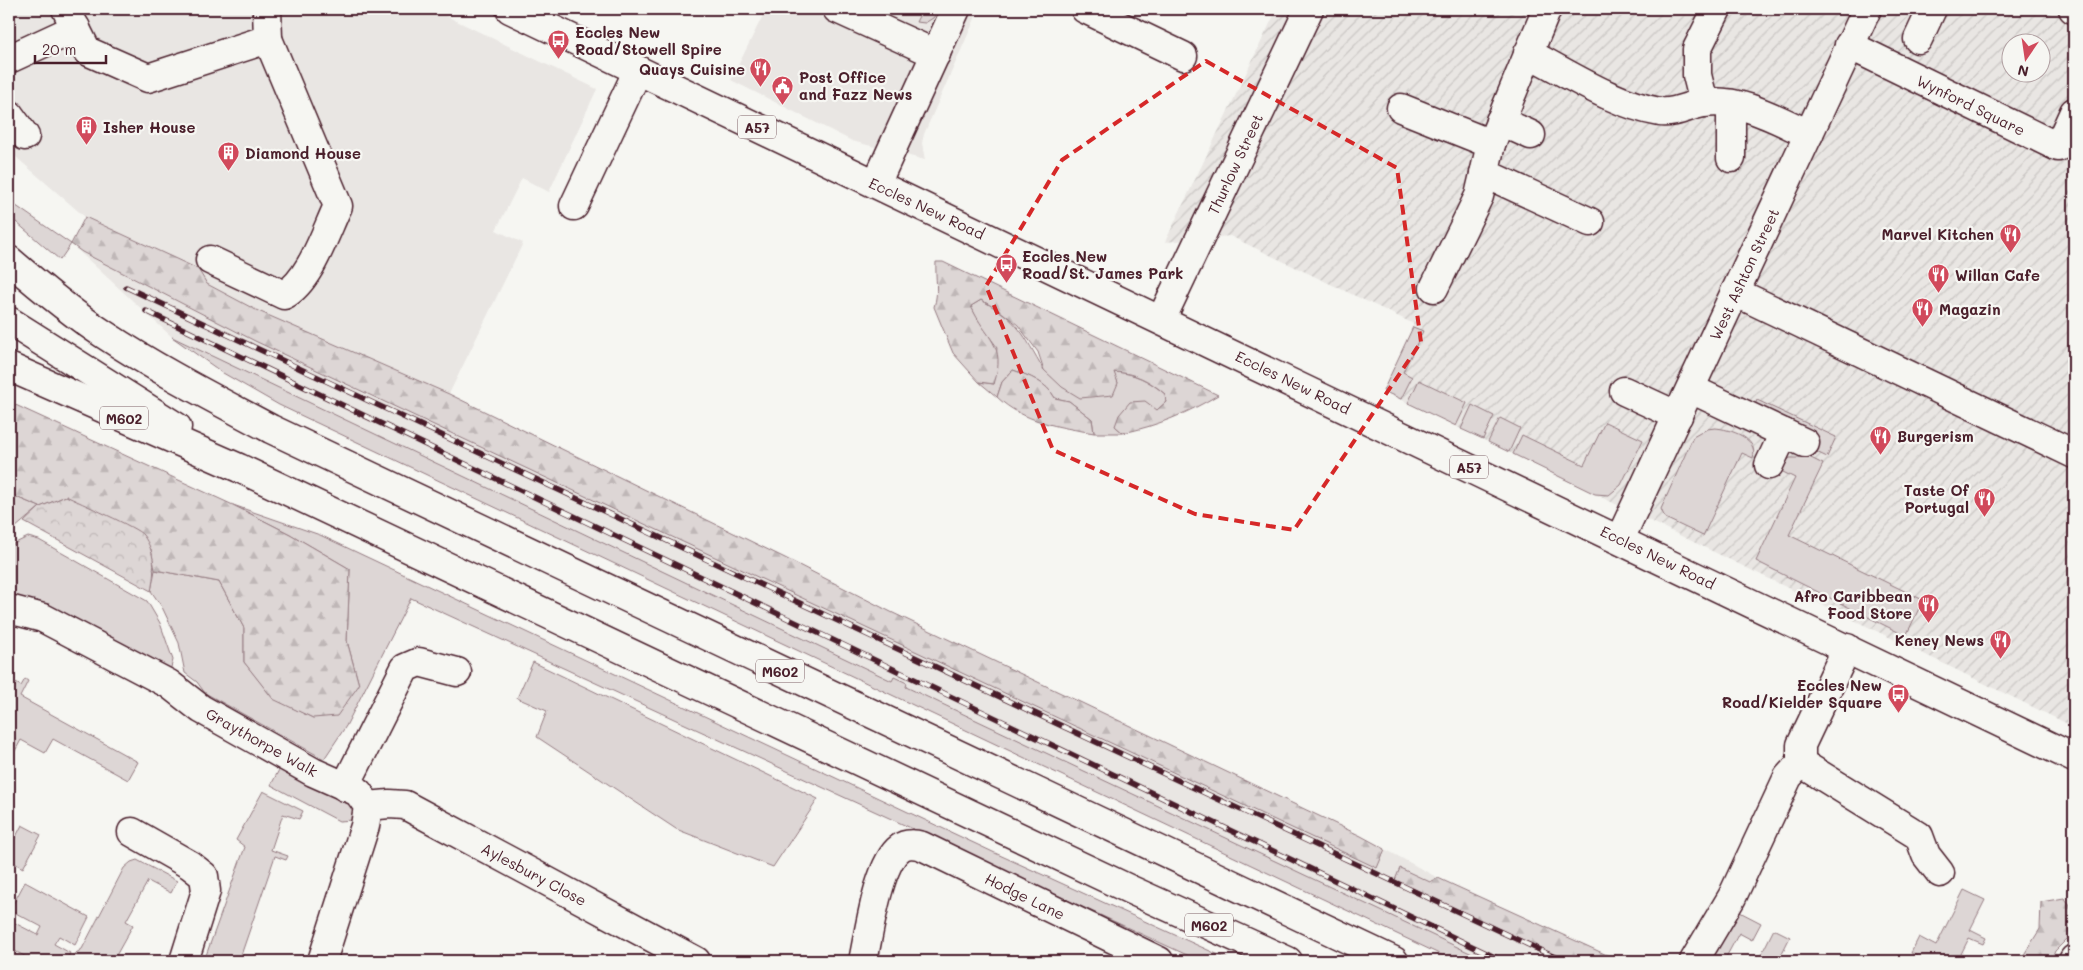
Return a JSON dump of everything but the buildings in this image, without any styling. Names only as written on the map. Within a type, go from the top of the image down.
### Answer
[{"type":"main road","points":[[210,260],[284,296],[296,289],[306,273],[338,206],[268,39],[267,9]]},
{"type":"main road","name":"Eccles New Road","points":[[510,9],[2074,758]]},
{"type":"main road","points":[[836,9],[936,54]]},
{"type":"main road","points":[[876,184],[956,9]]},
{"type":"main road","points":[[1085,9],[1183,56]]},
{"type":"main road","name":"Thurlow Street","points":[[1162,320],[1309,9]]},
{"type":"main road","points":[[1434,288],[1479,196],[1496,133],[1547,9]]},
{"type":"main road","points":[[1704,103],[1697,75],[1697,49],[1717,9]]},
{"type":"main road","name":"West Ashton Street","points":[[1620,539],[1867,9]]},
{"type":"main road","points":[[1918,40],[1932,9]]},
{"type":"main road","points":[[9,59],[71,18],[87,51],[148,78],[268,39]]},
{"type":"main road","name":"Wynford Square","points":[[1849,46],[2058,147],[2074,112]]},
{"type":"main road","points":[[1528,53],[1619,100],[1653,110],[1661,112],[1688,109],[1704,103],[1731,104],[1748,108],[1810,134]]},
{"type":"main road","points":[[574,206],[638,70]]},
{"type":"main road","points":[[1731,104],[1731,158]]},
{"type":"main road","points":[[1401,108],[1496,133],[1531,135]]},
{"type":"main road","points":[[9,114],[25,136]]},
{"type":"main road","points":[[1484,173],[1590,222]]},
{"type":"main road","name":"M602","points":[[9,260],[45,291],[104,335],[169,374],[271,429],[402,493],[1394,961]]},
{"type":"main road","points":[[1735,292],[2074,454]]},
{"type":"main road","name":"M602","points":[[9,321],[108,382],[239,468]]},
{"type":"main road","name":"M602","points":[[9,368],[239,468],[1131,890],[1288,961]]},
{"type":"main road","points":[[1690,389],[1794,438],[1769,465]]},
{"type":"main road","points":[[1624,391],[1678,416]]},
{"type":"main road","name":"Graythorpe Walk","points":[[9,609],[43,618],[169,684],[201,709],[345,787],[358,792],[368,806]]},
{"type":"main road","points":[[1694,961],[1732,897],[1788,777],[1801,763],[1801,745],[1847,648]]},
{"type":"main road","points":[[345,787],[405,668],[419,662],[456,672]]},
{"type":"main road","points":[[1801,763],[1920,836],[1926,855],[1940,873]]},
{"type":"main road","name":"Aylesbury Close","points":[[368,806],[405,805],[696,961]]},
{"type":"main road","points":[[322,961],[364,826],[368,806]]},
{"type":"main road","points":[[132,832],[190,865],[204,876],[206,891],[184,961]]},
{"type":"main road","name":"Hodge Lane","points":[[863,961],[884,871],[900,847],[905,845],[922,846],[1159,961]]},
{"type":"highlighted area","points":[[1206,61],[1397,168],[1421,342],[1294,530],[1195,514],[1053,450],[986,286],[1062,160]]},
{"type":"shaded area","points":[[9,9],[432,9],[597,89],[549,192],[522,178],[496,230],[523,243],[449,394],[785,558],[891,612],[1361,836],[1438,878],[1620,961],[1487,961],[905,687],[907,683],[894,677],[892,681],[172,337],[71,244],[85,217],[9,151]]},
{"type":"shaded area","points":[[766,9],[968,9],[977,14],[924,134],[922,143],[925,160],[852,141],[731,80]]},
{"type":"shaded area","points":[[1277,9],[2074,9],[2074,727],[1383,391],[1414,324],[1230,236],[1165,242]]},
{"type":"green space","points":[[918,9],[939,9],[933,18],[925,23],[916,22],[920,14]]},
{"type":"green space","points":[[9,201],[71,244],[60,260],[9,216]]},
{"type":"green space","points":[[85,217],[198,269],[207,284],[256,310],[449,394],[785,558],[891,612],[1361,836],[1385,849],[1377,868],[255,341],[82,252],[71,244]]},
{"type":"green space","points":[[936,262],[943,262],[1218,395],[1172,418],[1148,427],[1123,433],[1115,426],[1119,415],[1130,402],[1145,401],[1157,410],[1166,402],[1165,394],[1141,378],[1114,372],[1118,383],[1113,395],[1080,398],[1062,387],[1044,370],[1038,352],[1018,325],[999,310],[981,300],[971,306],[993,342],[998,359],[994,384],[979,382],[953,353],[934,307],[937,290]]},
{"type":"green space","points":[[981,300],[1012,321],[1025,337],[1044,370],[1118,383],[1113,372],[1128,374],[1141,378],[1159,389],[1165,394],[1166,402],[1157,410],[1115,426],[1123,433],[1094,433],[1092,419],[1069,401],[1055,398],[1042,384],[1031,377],[1013,370],[1002,382],[997,397],[979,382],[994,384],[997,347],[977,320],[971,306]]},
{"type":"green space","points":[[1413,327],[1423,331],[1403,372],[1412,377],[1401,399],[1383,391]]},
{"type":"green space","points":[[172,337],[892,681],[894,677],[907,683],[906,687],[1487,961],[1454,961],[279,405],[223,373]]},
{"type":"green space","points":[[1013,370],[1031,377],[1042,384],[1055,398],[1069,401],[1092,419],[1094,433],[1042,422],[1030,418],[1007,405],[997,397],[1002,382]]},
{"type":"green space","points":[[1419,380],[1467,403],[1456,426],[1408,403]]},
{"type":"green space","points":[[1757,400],[1836,437],[1827,457],[1808,448],[1754,407]]},
{"type":"green space","points":[[9,402],[233,505],[290,534],[350,569],[347,641],[359,685],[337,716],[313,718],[273,699],[244,662],[244,628],[219,582],[155,570],[151,549],[66,496],[40,507],[9,494]]},
{"type":"green space","points":[[1472,405],[1494,416],[1483,439],[1461,429]]},
{"type":"green space","points":[[1500,418],[1520,428],[1509,452],[1488,442]]},
{"type":"green space","points":[[1605,422],[1643,440],[1621,485],[1609,495],[1595,494],[1513,454],[1522,435],[1584,465]]},
{"type":"green space","points":[[1707,429],[1728,430],[1742,436],[1752,445],[1754,451],[1753,458],[1742,453],[1703,536],[1665,518],[1661,509],[1693,437]]},
{"type":"green space","points":[[1805,455],[1823,464],[1789,535],[1923,600],[1906,636],[1756,561],[1795,478],[1777,469],[1790,458],[1803,458]]},
{"type":"green space","points":[[9,494],[40,507],[9,533]]},
{"type":"green space","points":[[66,496],[120,521],[143,535],[150,548],[153,562],[151,591],[24,522],[40,507]]},
{"type":"green space","points":[[233,505],[320,535],[995,853],[1232,961],[1200,961],[411,598],[346,726],[324,759],[205,693],[197,682],[185,673],[179,643],[162,607],[151,591],[155,570],[219,582],[244,628],[244,662],[273,698],[313,718],[359,685],[347,641],[350,569],[290,534]]},
{"type":"green space","points":[[28,537],[39,540],[147,601],[160,623],[173,660],[170,671],[9,597],[9,546]]},
{"type":"green space","points":[[533,662],[818,799],[773,867],[676,829],[537,737],[547,711],[517,698]]},
{"type":"green space","points":[[25,679],[28,681],[20,697],[138,762],[128,780],[53,739],[45,753],[21,740],[9,762],[9,696],[16,683],[21,686]]},
{"type":"green space","points":[[281,766],[344,800],[352,808],[354,820],[339,821],[271,785]]},
{"type":"green space","points":[[263,791],[303,811],[299,819],[283,814],[271,850],[288,856],[286,860],[275,856],[239,961],[204,961],[245,847],[236,840]]},
{"type":"green space","points":[[22,825],[41,835],[23,868],[9,860],[9,850]]},
{"type":"green space","points":[[137,860],[177,881],[171,893],[148,881],[126,921],[133,925],[113,961],[72,961],[76,953],[82,949],[124,868]]},
{"type":"green space","points":[[1400,868],[1430,882],[1438,878],[1620,961],[1568,961],[1395,880]]},
{"type":"green space","points":[[25,882],[89,917],[75,945],[59,936],[54,944],[70,953],[66,961],[34,961],[9,948],[9,920],[38,935],[42,927],[10,910]]},
{"type":"green space","points":[[1964,890],[1985,900],[1970,930],[1986,938],[1983,944],[1969,938],[1958,960],[1960,961],[1927,961],[1911,953],[1919,937],[1936,946]]},
{"type":"green space","points":[[2064,898],[2074,909],[2074,932],[2055,951],[2051,961],[2020,961],[2040,929],[2041,902]]},
{"type":"green space","points":[[1734,909],[1761,923],[1752,940],[1739,933],[1724,961],[1709,961]]},
{"type":"green space","points":[[1774,929],[1790,937],[1778,961],[1758,961]]},
{"type":"railway","points":[[126,287],[1563,961]]},
{"type":"railway","points":[[146,311],[1503,961]]},
{"type":"place","name":"Eccles New Road/Stowell Spire","points":[[559,60]]},
{"type":"place","name":"Quays Cuisine","points":[[761,88]]},
{"type":"place","name":"Post Office and Fazz News","points":[[783,105]]},
{"type":"place","name":"Isher House","points":[[87,146]]},
{"type":"place","name":"Diamond House","points":[[229,172]]},
{"type":"place","name":"Marvel Kitchen","points":[[2010,253]]},
{"type":"place","name":"Eccles New Road/St. James Park","points":[[1006,284]]},
{"type":"place","name":"Willan Cafe","points":[[1939,294]]},
{"type":"place","name":"Magazin","points":[[1923,328]]},
{"type":"place","name":"Burgerism","points":[[1881,455]]},
{"type":"place","name":"Taste Of Portugal","points":[[1985,518]]},
{"type":"place","name":"Afro Caribbean Food Store","points":[[1928,624]]},
{"type":"place","name":"Keney News","points":[[2000,659]]},
{"type":"place","name":"Eccles New Road/Kielder Square","points":[[1898,713]]}]
